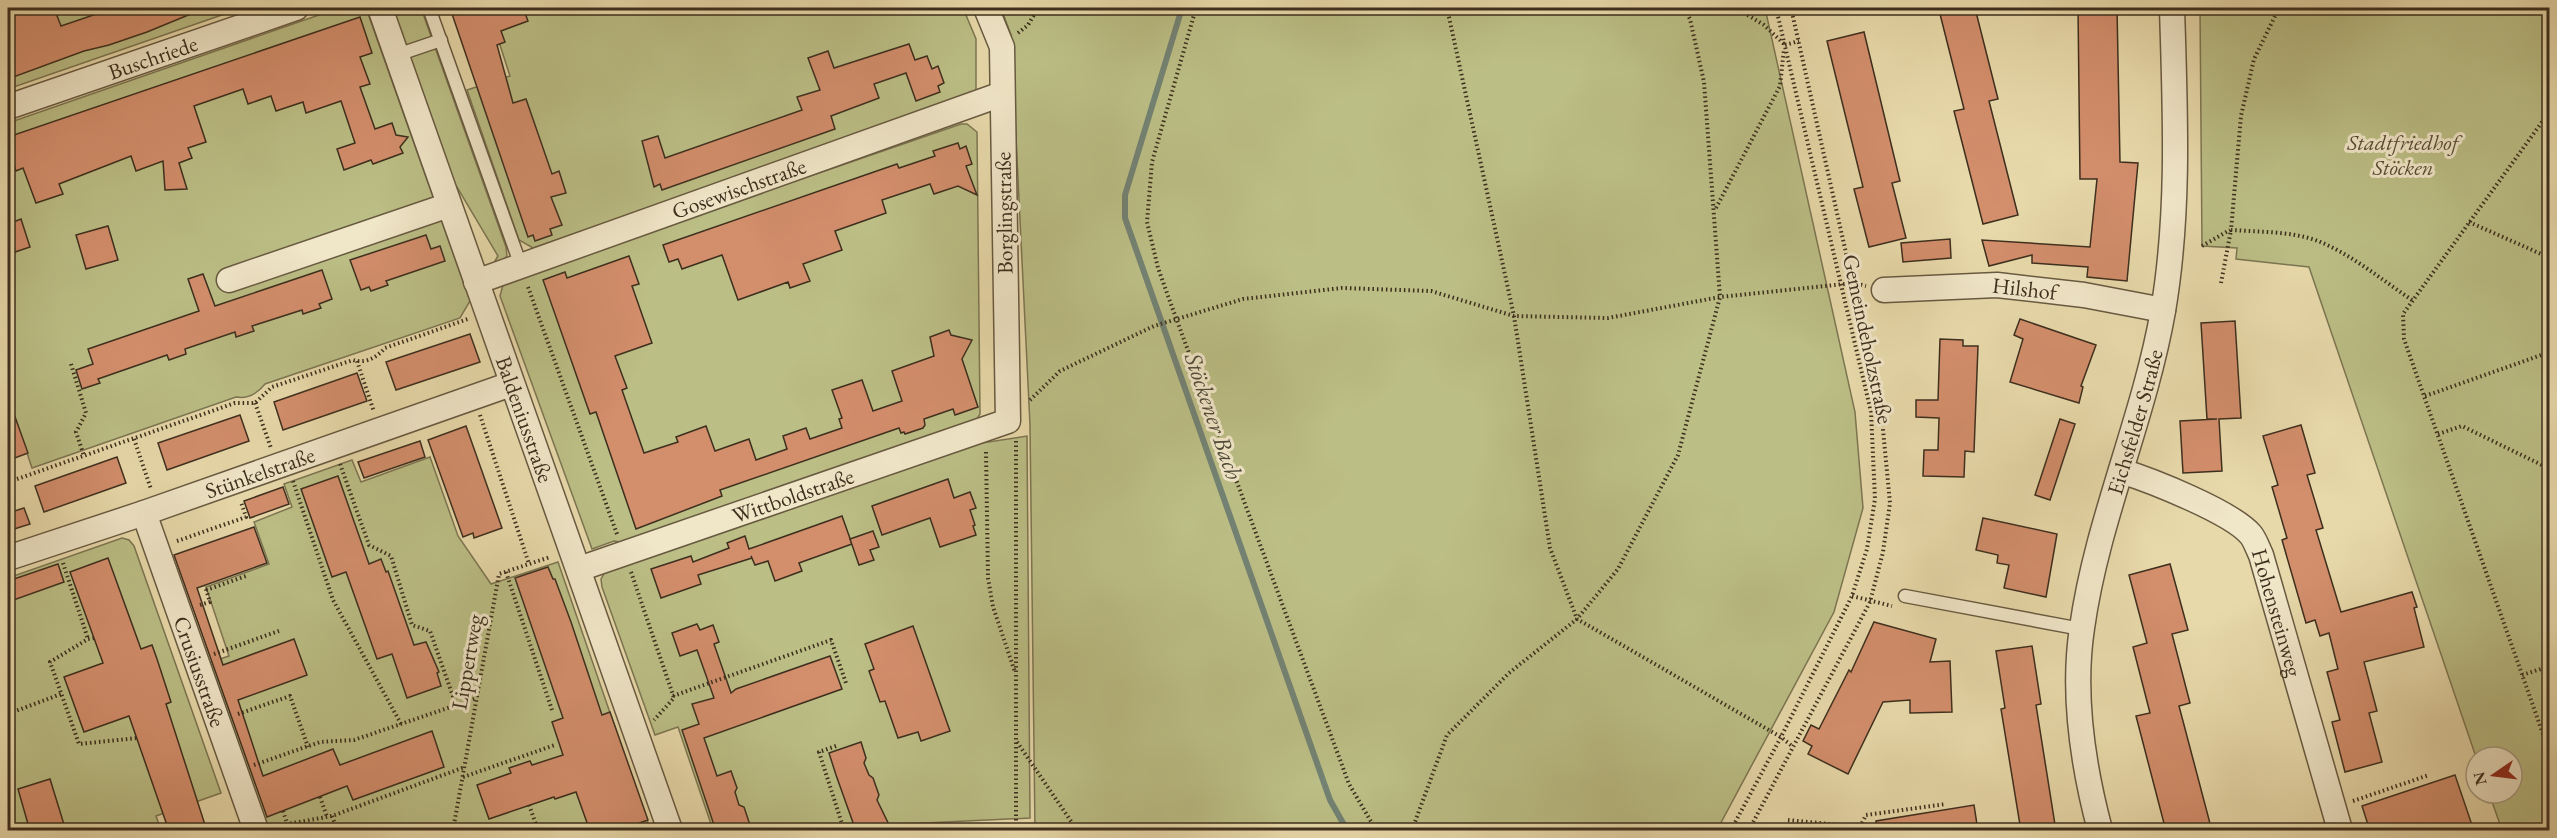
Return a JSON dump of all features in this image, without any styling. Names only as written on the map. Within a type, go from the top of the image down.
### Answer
[{"type":"street","name":"Buschriede","points":[[8,107],[296,8]]},
{"type":"street","name":"Baldeniusstraße","points":[[380,8],[670,831]]},
{"type":"street","name":"Borglingstraße","points":[[986,8],[1002,47],[997,425]]},
{"type":"street","name":"Eichsfelder Straße","points":[[2100,831],[2082,742],[2079,693],[2081,630],[2094,567],[2154,353],[2163,310],[2173,213],[2175,117],[2172,8]]},
{"type":"street","name":"Gosewischstraße","points":[[476,282],[1002,94]]},
{"type":"street","points":[[229,280],[449,205]]},
{"type":"street","name":"Hilshof","points":[[1884,290],[1997,285],[2084,295],[2163,310]]},
{"type":"street","name":"Stünkelstraße","points":[[8,558],[151,511],[512,384]]},
{"type":"street","name":"Wittboldstraße","points":[[575,559],[624,553],[997,425]]},
{"type":"street","name":"Hohensteinweg","points":[[2121,471],[2147,479],[2235,521],[2251,535],[2261,555],[2340,831]]},
{"type":"street","name":"Crusiusstraße","points":[[151,511],[156,548],[235,772],[266,829]]},
{"type":"lane","points":[[429,8],[521,266]]},
{"type":"lane","points":[[397,55],[441,40]]},
{"type":"lane","points":[[1905,596],[2081,630]]},
{"type":"path","points":[[1002,47],[1028,25],[1038,8]]},
{"type":"path","points":[[1196,8],[1152,162],[1147,222],[1158,268],[1349,784],[1376,831]]},
{"type":"path","points":[[1447,8],[1514,316],[1550,548],[1577,619],[1781,737],[1792,747]]},
{"type":"path","points":[[1412,831],[1447,735],[1509,673],[1577,619],[1618,569],[1678,455],[1720,297],[1704,82],[1690,19],[1684,8]]},
{"type":"path","points":[[1736,8],[1764,25],[1785,45]]},
{"type":"path","name":"Gemeindeholzstraße","points":[[1731,831],[1852,596],[1867,549],[1875,499],[1871,412],[1776,8]]},
{"type":"path","points":[[1749,831],[1870,602],[1883,552],[1890,503],[1881,409],[1791,8]]},
{"type":"path","points":[[2221,283],[2231,230],[2241,116],[2254,59],[2279,8]]},
{"type":"path","points":[[1785,45],[1799,41]]},
{"type":"path","points":[[1715,210],[1780,86],[1785,45]]},
{"type":"path","points":[[2550,111],[2403,314],[2404,339],[2550,753]]},
{"type":"path","points":[[2469,222],[2550,258]]},
{"type":"path","points":[[2202,246],[2231,230],[2297,235],[2317,240],[2335,249],[2412,300]]},
{"type":"path","points":[[521,266],[674,696]]},
{"type":"path","points":[[1016,675],[996,618],[988,578],[997,425],[1060,371],[1154,326],[1243,299],[1342,288],[1431,291],[1514,316],[1608,318],[1720,297],[1841,284]]},
{"type":"path","points":[[17,480],[235,403],[255,404],[272,387],[353,360],[357,362],[377,356],[385,348],[487,313]]},
{"type":"path","points":[[2425,396],[2550,352]]},
{"type":"path","points":[[357,362],[381,430]]},
{"type":"path","points":[[71,364],[86,413],[76,432],[84,456]]},
{"type":"path","points":[[474,398],[529,564]]},
{"type":"path","points":[[255,404],[282,465],[333,600],[400,724]]},
{"type":"path","points":[[997,425],[1016,442],[1016,831]]},
{"type":"path","points":[[2438,434],[2462,426],[2550,469]]},
{"type":"path","points":[[134,439],[151,511]]},
{"type":"path","points":[[334,447],[369,545],[391,556],[412,625],[430,632],[456,705]]},
{"type":"path","points":[[156,548],[246,517],[234,482]]},
{"type":"path","points":[[55,542],[88,639]]},
{"type":"path","points":[[552,710],[506,572],[529,564],[575,559]]},
{"type":"path","name":"Lippertweg","points":[[453,831],[499,574],[506,572]]},
{"type":"path","points":[[206,590],[246,576]]},
{"type":"path","points":[[1852,596],[1892,606],[1905,596]]},
{"type":"path","points":[[196,660],[279,631]]},
{"type":"path","points":[[94,638],[88,639],[50,662],[79,744],[137,738]]},
{"type":"path","points":[[638,738],[674,696],[831,640],[846,683]]},
{"type":"path","points":[[2522,675],[2550,666]]},
{"type":"path","points":[[13,712],[61,694]]},
{"type":"path","points":[[218,722],[290,696],[308,747]]},
{"type":"path","points":[[235,772],[320,742],[354,740],[477,698]]},
{"type":"path","points":[[1017,741],[1077,831]]},
{"type":"path","points":[[463,777],[555,745]]},
{"type":"path","points":[[836,746],[819,752],[844,831]]},
{"type":"path","points":[[266,829],[329,816],[465,767]]},
{"type":"path","points":[[2333,808],[2429,775]]},
{"type":"path","points":[[320,797],[337,831]]},
{"type":"path","points":[[1788,820],[1859,829],[1866,815],[1946,804]]},
{"type":"path","points":[[529,806],[538,831]]},
{"type":"path","points":[[283,811],[287,823]]},
{"type":"path","points":[[8,824],[10,831]]},
{"type":"green space","points":[[8,8],[242,8],[8,89]]},
{"type":"green space","points":[[339,8],[366,8],[470,301],[460,318],[265,384],[259,391],[248,396],[236,397],[32,468],[8,396],[8,123]]},
{"type":"green space","points":[[387,8],[421,8],[506,247],[507,256],[500,263],[495,261],[498,256],[457,187],[449,183]]},
{"type":"green space","points":[[488,8],[963,8],[976,39],[976,94],[533,248],[519,240],[467,90],[510,76]]},
{"type":"green space","points":[[1001,8],[1765,8],[1855,412],[1863,508],[1834,612],[1717,830],[1035,830],[1030,425],[1011,35]]},
{"type":"green space","name":"Stadtfriedhof Stöcken","points":[[2200,8],[2549,8],[2549,830],[2502,830],[2493,805],[2524,805],[2524,745],[2472,745],[2309,267],[2236,259],[2237,248],[2202,246]]},
{"type":"green space","points":[[961,124],[967,124],[977,132],[980,414],[975,422],[626,543],[614,541],[592,549],[500,296],[503,285],[509,280]]},
{"type":"green space","points":[[1027,436],[1030,818],[904,824],[883,830],[713,830],[678,727],[655,735],[602,587],[601,579],[605,572],[975,444]]},
{"type":"green space","points":[[430,457],[458,536],[491,584],[558,562],[648,823],[641,825],[643,830],[261,830],[202,665],[229,656],[206,587],[269,564],[254,522],[292,507],[284,484],[352,460],[361,482]]},
{"type":"green space","points":[[122,538],[129,540],[134,546],[221,793],[156,816],[161,830],[14,830],[8,811],[8,578]]},
{"type":"building","points":[[8,8],[54,8],[61,26],[114,8],[203,9],[147,32],[84,51],[8,79]]},
{"type":"building","points":[[450,8],[523,8],[528,21],[501,31],[505,42],[497,45],[513,103],[526,99],[552,174],[559,171],[566,193],[551,197],[562,225],[550,229],[552,235],[535,241],[533,235],[528,237]]},
{"type":"building","points":[[1975,8],[1998,99],[1989,101],[2018,215],[1983,224],[1954,111],[1964,109],[1940,14]]},
{"type":"building","points":[[2078,8],[2117,8],[2120,162],[2138,163],[2127,281],[2087,277],[2088,267],[2032,263],[2032,255],[1989,266],[1982,240],[2090,247],[2097,179],[2080,179]]},
{"type":"building","points":[[360,17],[372,53],[360,57],[370,84],[360,87],[375,129],[392,123],[396,135],[408,137],[400,147],[403,153],[373,164],[371,160],[344,170],[337,149],[355,143],[341,101],[306,113],[303,102],[276,111],[271,96],[248,104],[243,89],[194,106],[206,142],[188,148],[192,158],[179,163],[187,189],[165,190],[163,161],[136,171],[131,156],[59,184],[63,194],[36,203],[23,168],[16,171],[8,147],[8,137]]},
{"type":"building","points":[[1864,32],[1900,181],[1892,183],[1906,238],[1869,247],[1854,189],[1863,187],[1827,41]]},
{"type":"building","points":[[909,44],[915,60],[927,56],[932,69],[938,66],[944,83],[938,86],[940,92],[916,101],[906,73],[874,84],[879,98],[831,116],[835,129],[662,190],[660,184],[654,187],[642,141],[658,136],[665,158],[802,110],[797,97],[820,90],[808,58],[828,51],[834,68]]},
{"type":"building","points":[[958,143],[960,149],[966,146],[972,164],[966,166],[977,195],[958,186],[934,194],[930,184],[882,200],[886,213],[835,231],[842,250],[803,264],[810,281],[790,288],[788,282],[738,300],[722,255],[682,269],[678,259],[669,262],[663,245],[897,164],[899,168],[935,156],[933,151]]},
{"type":"building","points":[[21,219],[30,247],[15,252],[11,242],[8,243],[8,224]]},
{"type":"building","points":[[108,226],[118,260],[86,269],[76,235]]},
{"type":"building","points":[[426,235],[431,249],[440,246],[445,261],[386,281],[388,285],[371,291],[369,287],[361,290],[350,260]]},
{"type":"building","points":[[1950,239],[1951,258],[1903,262],[1901,243]]},
{"type":"building","points":[[629,256],[639,284],[632,286],[652,343],[615,356],[627,388],[622,390],[644,453],[678,442],[676,437],[706,426],[715,451],[749,439],[756,460],[787,449],[783,436],[806,428],[810,439],[842,428],[839,419],[842,418],[832,390],[862,380],[873,411],[902,401],[892,371],[934,356],[930,337],[949,330],[951,335],[972,340],[962,359],[978,407],[955,415],[953,409],[924,419],[923,428],[905,434],[901,433],[899,428],[720,490],[722,496],[636,529],[596,412],[590,414],[543,280],[565,272],[567,278]]},
{"type":"building","points":[[322,270],[332,299],[319,304],[321,308],[303,314],[302,310],[252,326],[254,331],[236,337],[235,332],[185,349],[186,354],[169,360],[167,355],[98,379],[100,383],[82,389],[76,370],[93,364],[88,349],[199,311],[188,279],[203,274],[215,306]]},
{"type":"building","points":[[2020,319],[2096,345],[2081,386],[2083,387],[2079,403],[2010,382],[2023,339],[2014,335]]},
{"type":"building","points":[[2235,321],[2241,418],[2219,419],[2222,471],[2183,473],[2180,421],[2217,419],[2207,419],[2201,323]]},
{"type":"building","points":[[470,334],[480,362],[396,390],[386,362]]},
{"type":"building","points":[[1940,339],[1963,340],[1963,346],[1978,346],[1974,452],[1965,451],[1964,477],[1923,476],[1924,450],[1938,450],[1939,418],[1916,417],[1916,400],[1938,400]]},
{"type":"building","points":[[357,373],[367,401],[283,430],[274,402]]},
{"type":"building","points":[[8,403],[10,403],[28,453],[12,459],[8,445]]},
{"type":"building","points":[[240,415],[249,441],[167,470],[158,443]]},
{"type":"building","points":[[2060,419],[2075,424],[2050,500],[2035,495]]},
{"type":"building","points":[[2301,425],[2315,473],[2307,475],[2323,528],[2316,530],[2341,612],[2412,592],[2424,647],[2364,662],[2377,711],[2369,713],[2382,762],[2345,772],[2332,722],[2340,720],[2327,672],[2338,669],[2329,633],[2320,636],[2315,620],[2306,623],[2282,540],[2287,538],[2272,487],[2278,485],[2263,436]]},
{"type":"building","points":[[466,426],[502,528],[474,538],[473,533],[463,537],[428,440]]},
{"type":"building","points":[[420,441],[425,457],[364,478],[358,462]]},
{"type":"building","points":[[117,457],[126,483],[44,512],[35,486]]},
{"type":"building","points":[[338,476],[369,564],[381,559],[386,572],[388,571],[414,645],[426,642],[439,672],[437,673],[441,686],[407,698],[392,654],[377,659],[346,572],[332,577],[301,489]]},
{"type":"building","points":[[948,479],[954,498],[970,492],[976,508],[970,510],[976,535],[940,547],[930,518],[882,535],[872,506]]},
{"type":"building","points":[[283,487],[289,504],[250,518],[244,501]]},
{"type":"building","points":[[24,508],[30,524],[8,531],[8,513]]},
{"type":"building","points":[[842,516],[852,544],[799,563],[802,571],[775,581],[768,561],[755,565],[752,558],[698,575],[701,584],[661,598],[651,569],[691,556],[693,562],[729,548],[727,543],[745,536],[749,549]]},
{"type":"building","points":[[1983,518],[2057,534],[2046,597],[2004,588],[2009,565],[1997,563],[1998,555],[1976,550]]},
{"type":"building","points":[[254,527],[267,563],[197,588],[223,665],[294,639],[307,675],[238,700],[263,776],[333,749],[340,765],[432,731],[444,767],[353,800],[347,786],[267,817],[174,555]]},
{"type":"building","points":[[873,531],[879,547],[870,550],[874,560],[859,565],[850,539]]},
{"type":"building","points":[[108,558],[141,649],[152,645],[171,702],[166,704],[207,831],[169,831],[129,716],[84,732],[64,677],[103,663],[70,572]]},
{"type":"building","points":[[58,564],[64,582],[8,602],[8,581]]},
{"type":"building","points":[[2170,564],[2188,630],[2172,634],[2190,703],[2179,706],[2212,831],[2166,831],[2136,716],[2150,713],[2133,647],[2147,643],[2129,575]]},
{"type":"building","points":[[548,567],[555,579],[571,622],[602,715],[610,712],[648,820],[617,831],[590,831],[576,792],[489,819],[477,785],[511,773],[509,768],[530,761],[532,765],[563,755],[552,722],[563,718],[515,578]]},
{"type":"building","points":[[1874,622],[1936,639],[1930,662],[1950,661],[1952,712],[1910,713],[1910,700],[1883,702],[1848,774],[1808,754],[1812,746],[1803,741],[1811,725],[1819,729],[1849,670],[1851,672]]},
{"type":"building","points":[[697,624],[700,630],[713,625],[719,642],[714,644],[731,693],[736,689],[830,656],[842,689],[704,738],[717,776],[731,771],[737,788],[735,792],[739,805],[744,807],[752,831],[716,831],[682,730],[699,724],[692,704],[714,698],[697,650],[680,656],[672,633]]},
{"type":"building","points":[[913,626],[950,731],[921,741],[918,732],[898,738],[885,701],[880,702],[869,671],[874,669],[865,644]]},
{"type":"building","points":[[2032,646],[2041,704],[2036,705],[2056,831],[2021,831],[2001,709],[2005,708],[1996,651]]},
{"type":"building","points":[[861,742],[866,758],[864,763],[869,775],[873,778],[879,795],[877,800],[892,831],[856,831],[836,775],[829,753]]},
{"type":"building","points":[[2455,775],[2474,831],[2370,831],[2362,806]]},
{"type":"building","points":[[50,779],[66,831],[30,831],[18,789]]},
{"type":"building","points":[[1974,805],[1978,831],[1876,831],[1876,821]]},
{"type":"waterway","name":"Stöckener Bach","points":[[1182,8],[1125,195],[1125,218],[1330,800],[1347,830]]}]
